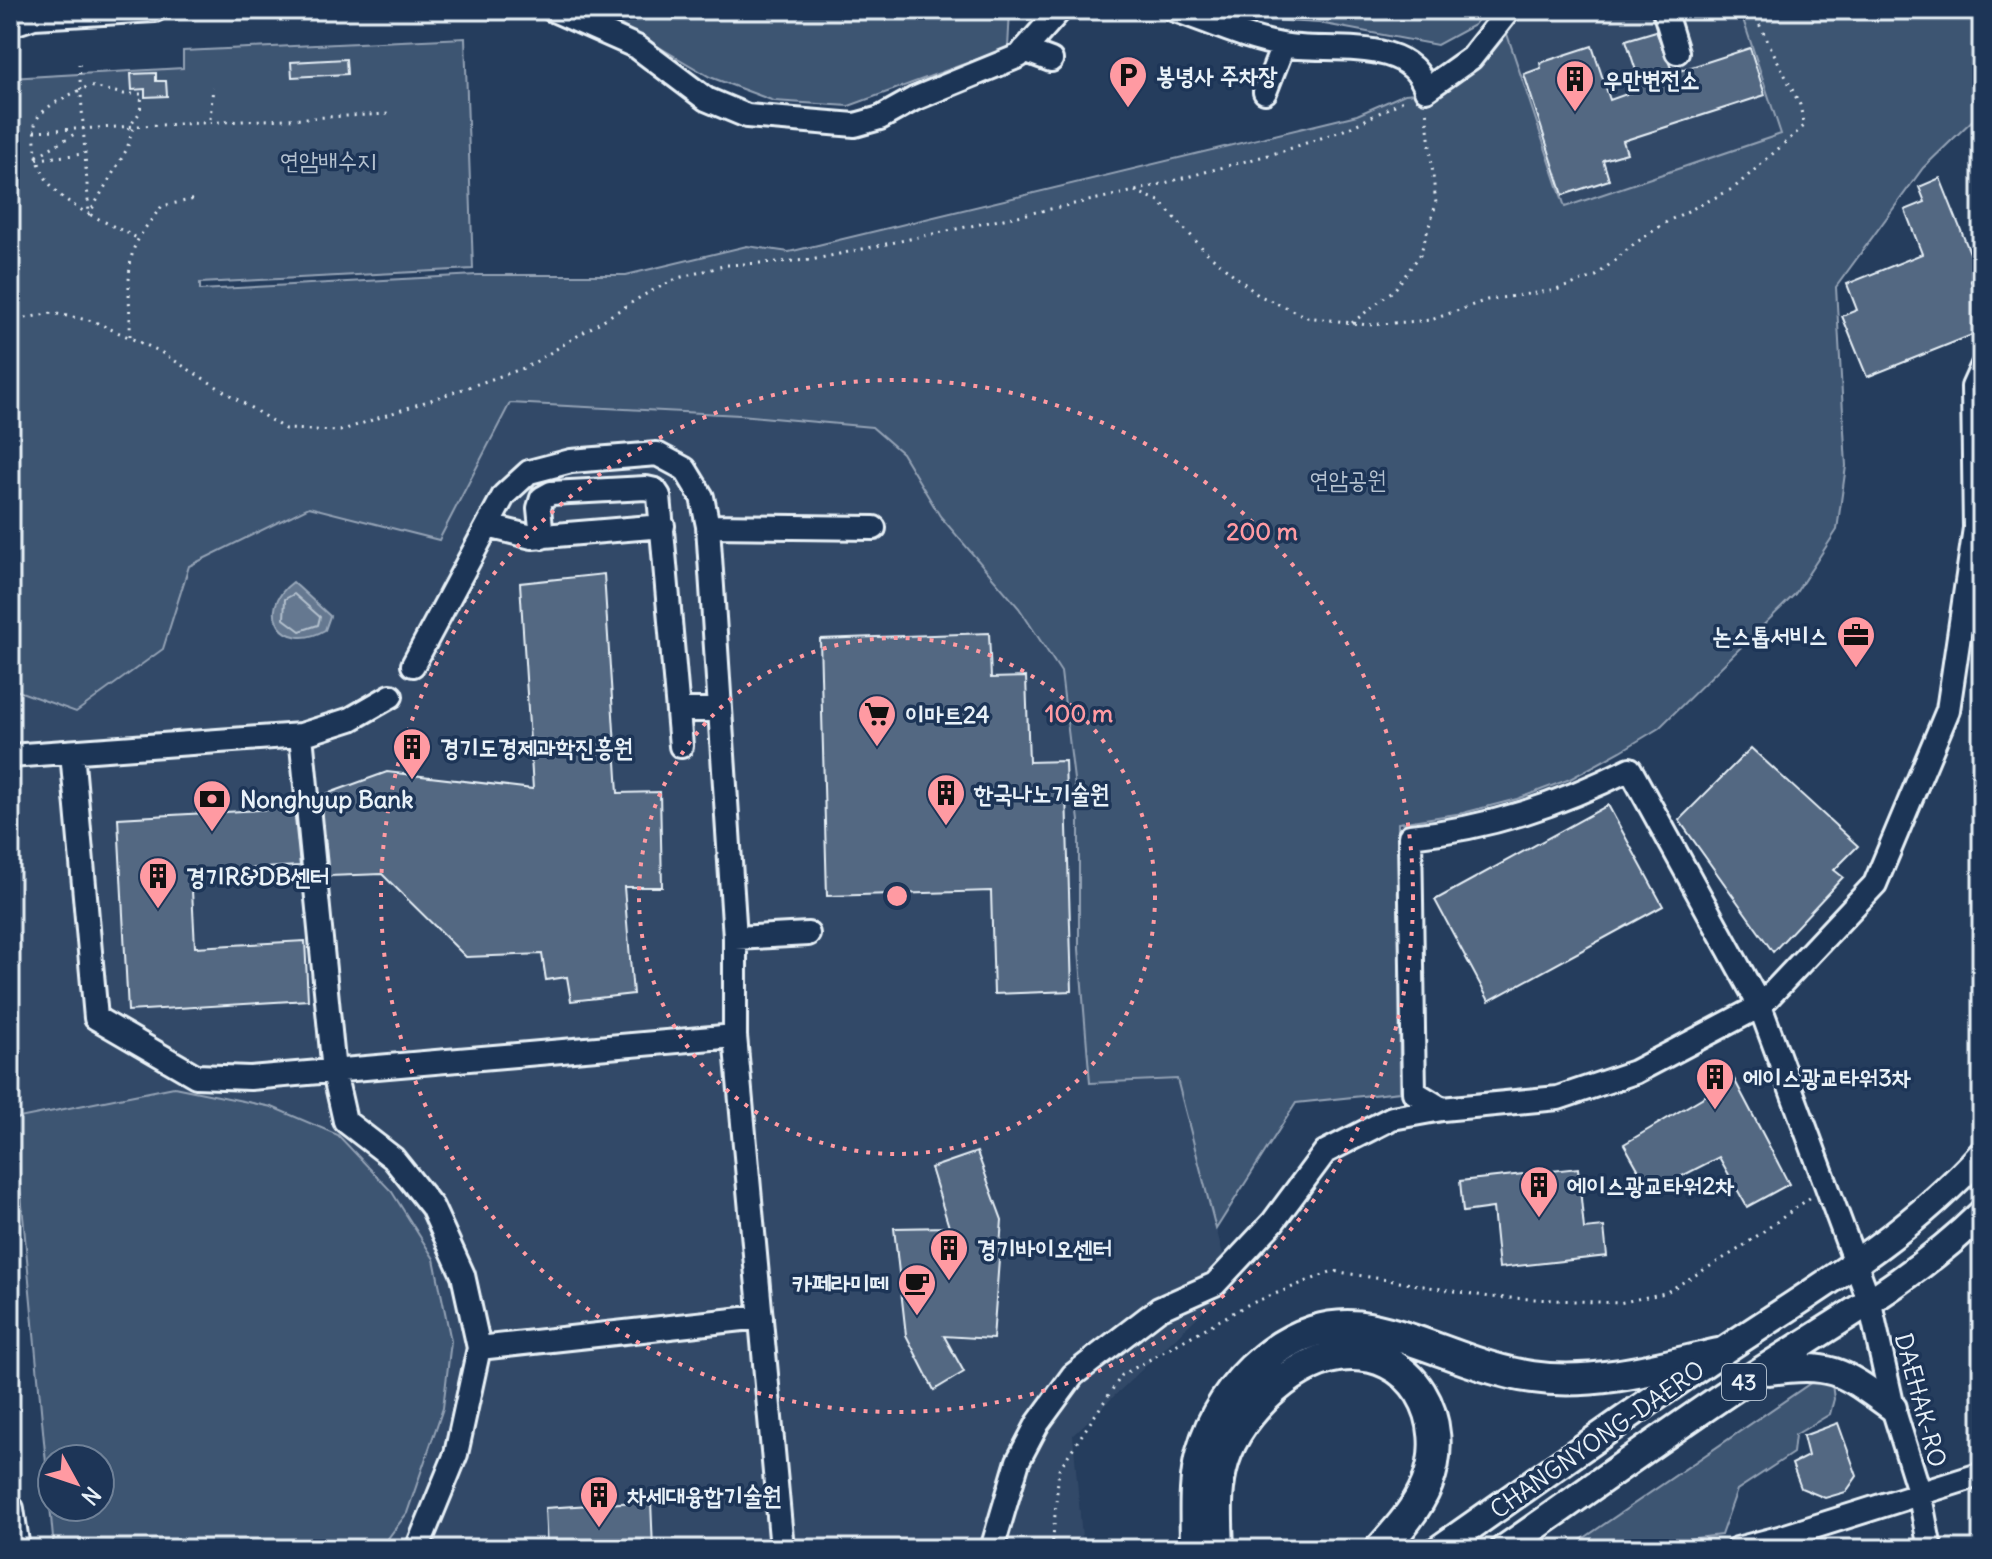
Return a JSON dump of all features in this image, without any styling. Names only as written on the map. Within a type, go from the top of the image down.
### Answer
[{"type":"highway","points":[[1196,1549],[1197,1475],[1208,1434],[1244,1378],[1271,1353],[1299,1337],[1340,1327],[1369,1328],[1495,1369],[1550,1379],[1600,1377],[1718,1354]]},
{"type":"highway","points":[[1218,1549],[1218,1487],[1221,1468],[1236,1434],[1258,1404],[1284,1381],[1312,1364],[1343,1356],[1371,1358],[1395,1369],[1417,1387],[1435,1422],[1435,1453],[1427,1485],[1406,1519],[1381,1549]]},
{"type":"main road","name":"CHANGNYONG-DAERO","points":[[1439,1549],[1718,1354],[1857,1265],[1916,1220],[1982,1154]]},
{"type":"main road","name":"CHANGNYONG-DAERO","points":[[1504,1549],[1758,1373],[1870,1303],[1945,1247],[1982,1213]]},
{"type":"main road","points":[[1758,1373],[1805,1366],[1842,1372],[1893,1408]]},
{"type":"main road","points":[[10,1509],[16,1549]]},
{"type":"street","points":[[10,25],[34,17],[155,10]]},
{"type":"street","points":[[553,10],[637,47],[706,99],[747,116],[855,125],[880,118],[914,99],[1019,56],[1060,10]]},
{"type":"street","points":[[1175,10],[1283,46],[1382,53],[1409,63],[1421,74],[1426,90],[1471,58],[1509,10]]},
{"type":"street","points":[[1664,10],[1677,52]]},
{"type":"street","points":[[1265,92],[1283,46]]},
{"type":"street","points":[[1024,50],[1051,60]]},
{"type":"street","points":[[992,1549],[1018,1461],[1038,1423],[1073,1375],[1159,1309],[1215,1284],[1273,1222],[1325,1152],[1392,1118],[1442,1109],[1558,1098],[1635,1072],[1760,1006],[1875,884],[1948,710],[1975,528],[1973,387],[1982,367]]},
{"type":"street","points":[[413,665],[504,495],[529,472],[571,461],[657,454],[685,469],[702,497],[708,526],[735,938],[735,1036],[782,1549]]},
{"type":"street","points":[[542,537],[539,508],[542,498],[551,493],[655,490],[663,526],[681,746]]},
{"type":"street","points":[[488,526],[542,537],[663,526]]},
{"type":"street","points":[[708,526],[874,528]]},
{"type":"street","points":[[10,756],[301,735],[351,719],[391,696]]},
{"type":"street","points":[[679,710],[720,710]]},
{"type":"street","points":[[301,735],[334,1072],[345,1121],[393,1158],[432,1207],[463,1275],[479,1348],[456,1454],[417,1549]]},
{"type":"street","points":[[72,752],[96,1018],[196,1076],[250,1078],[334,1072],[735,1036]]},
{"type":"street","name":"DAEHAK-RO","points":[[1442,1109],[1414,1092],[1410,836],[1458,831],[1509,820],[1586,791],[1630,769],[1760,1006],[1870,1303],[1893,1408],[1919,1491],[1930,1549]]},
{"type":"street","points":[[735,938],[808,934]]},
{"type":"street","points":[[479,1348],[761,1317]]},
{"type":"street","points":[[1737,1549],[1780,1544],[1919,1491],[1982,1474]]},
{"type":"path","points":[[1135,191],[1159,201],[1206,252],[1258,295],[1307,317],[1352,323],[1431,320],[1487,300],[1575,286],[1596,276],[1668,221],[1742,182],[1797,134],[1805,118],[1752,10]]},
{"type":"path","points":[[79,64],[89,214]]},
{"type":"path","points":[[89,214],[127,149],[130,129],[140,112],[142,94],[89,86],[45,110],[34,131],[37,157],[46,181],[57,194],[89,214],[139,239]]},
{"type":"path","points":[[209,120],[213,87]]},
{"type":"path","points":[[10,321],[52,313],[93,321],[130,336],[285,429],[340,431],[527,367],[644,295],[678,278],[727,265],[811,260],[1135,191],[1283,151],[1347,129],[1426,90],[1436,204],[1420,255],[1395,289],[1352,323]]},
{"type":"path","points":[[34,131],[187,126],[209,120],[389,114]]},
{"type":"path","points":[[37,157],[81,130]]},
{"type":"path","points":[[37,157],[84,154]]},
{"type":"path","points":[[130,336],[129,287],[133,252],[139,239],[162,206],[195,199]]},
{"type":"shaded area","points":[[1520,10],[1740,10],[1781,134],[1565,208],[1505,28]]},
{"type":"shaded area","points":[[510,403],[740,415],[872,427],[902,453],[940,516],[1019,608],[1061,672],[1079,821],[1079,949],[1090,1083],[1177,1079],[1231,1285],[1073,1435],[1083,1549],[380,1549],[407,1513],[272,1107],[174,1087],[14,1119],[10,1064],[10,688],[76,712],[163,649],[189,566],[310,507],[439,540]]},
{"type":"green space","points":[[596,10],[1010,10],[1008,48],[849,106],[774,101],[710,77]]},
{"type":"green space","points":[[1212,10],[1485,10],[1474,25],[1437,45],[1319,23],[1237,18]]},
{"type":"green space","name":"연암공원","points":[[1740,10],[1982,10],[1982,111],[1923,168],[1836,287],[1846,466],[1837,530],[1795,594],[1659,728],[1570,779],[1517,799],[1463,813],[1398,823],[1400,1092],[1296,1103],[1216,1229],[1177,1079],[1090,1083],[1079,949],[1079,821],[1061,672],[1019,608],[940,516],[902,453],[872,427],[740,415],[510,403],[439,540],[309,507],[189,566],[163,649],[76,712],[10,688],[10,78],[183,68],[183,51],[465,38],[473,269],[200,283],[200,290],[477,275],[626,275],[747,246],[789,252],[1357,115],[1405,94],[1436,91],[1505,28],[1565,207],[1781,134]]},
{"type":"green space","points":[[174,1087],[272,1107],[338,1135],[392,1192],[434,1259],[451,1341],[443,1408],[407,1513],[380,1549],[54,1549],[52,1523],[116,1523],[116,1443],[44,1443],[14,1119]]},
{"type":"green space","points":[[1818,1378],[1832,1384],[1834,1399],[1830,1414],[1795,1435],[1793,1453],[1737,1490],[1721,1535],[1604,1549],[1568,1549]]},
{"type":"water","points":[[293,582],[330,616],[325,630],[297,637],[279,626],[275,616],[276,605],[281,593]]},
{"type":"building","points":[[1656,31],[1673,73],[1750,48],[1765,95],[1623,141],[1627,153],[1603,160],[1609,180],[1563,195],[1524,74],[1541,68],[1540,63],[1592,46],[1610,100],[1638,90],[1636,84],[1640,83],[1626,40]]},
{"type":"building","points":[[346,59],[347,74],[292,77],[291,62]]},
{"type":"building","points":[[156,73],[156,81],[166,81],[167,96],[145,97],[145,89],[132,90],[131,74]]},
{"type":"building","points":[[1940,178],[1978,273],[1971,281],[1982,309],[1982,331],[1867,377],[1842,316],[1857,310],[1847,284],[1922,254],[1905,210],[1925,202],[1919,187]]},
{"type":"building","name":"경기도경제과학진흥원","points":[[604,574],[618,793],[660,792],[662,887],[624,887],[633,994],[571,1001],[567,977],[546,980],[542,954],[466,957],[382,874],[329,876],[321,796],[387,772],[533,789],[520,583]]},
{"type":"building","name":"한국나노기술원","points":[[989,633],[991,678],[1026,677],[1029,762],[1065,761],[1072,991],[994,994],[991,891],[827,896],[820,639]]},
{"type":"building","points":[[1751,748],[1858,846],[1834,870],[1843,877],[1773,952],[1679,820]]},
{"type":"building","points":[[1608,805],[1663,906],[1489,1001],[1435,900]]},
{"type":"building","name":"경기R&DB센터","points":[[294,808],[300,866],[191,872],[195,947],[305,941],[308,1000],[128,1011],[118,818]]},
{"type":"building","name":"에이스광교타워3차","points":[[1734,1079],[1789,1184],[1747,1207],[1719,1157],[1651,1192],[1624,1144]]},
{"type":"building","name":"경기바이오센터","points":[[977,1152],[1002,1220],[993,1339],[944,1336],[964,1372],[934,1390],[906,1335],[894,1228],[949,1227],[931,1168]]},
{"type":"building","name":"에이스광교타워2차","points":[[1578,1168],[1584,1229],[1604,1227],[1607,1256],[1499,1268],[1493,1208],[1463,1212],[1460,1181]]},
{"type":"building","points":[[1838,1423],[1857,1476],[1846,1492],[1825,1498],[1801,1488],[1792,1464],[1808,1456],[1803,1436]]},
{"type":"building","name":"차세대융합기술원","points":[[651,1501],[653,1549],[547,1549],[545,1508]]},
{"type":"place","name":"봉녕사 주차장","points":[[1128,109]]},
{"type":"place","name":"우만변전소","points":[[1575,113]]},
{"type":"place","name":"논스톱서비스","points":[[1856,669]]},
{"type":"place","name":"이마트24","points":[[877,748]]},
{"type":"place","name":"경기도경제과학진흥원","points":[[412,781]]},
{"type":"place","name":"한국나노기술원","points":[[946,827]]},
{"type":"place","name":"Nonghyup Bank","points":[[212,833]]},
{"type":"place","name":"경기R&DB센터","points":[[158,910]]},
{"type":"place","name":"에이스광교타워3차","points":[[1715,1111]]},
{"type":"place","name":"에이스광교타워2차","points":[[1539,1219]]},
{"type":"place","name":"경기바이오센터","points":[[949,1282]]},
{"type":"place","name":"카페라미떼","points":[[917,1317]]},
{"type":"place","name":"차세대융합기술원","points":[[599,1529]]},
{"type":"park label","name":"연암배수지","points":[[328,160]]}]
